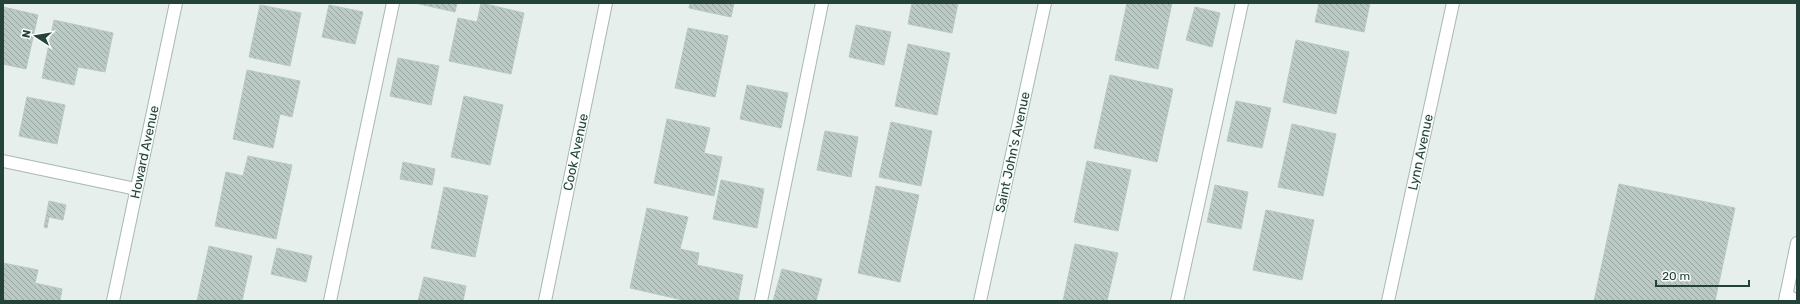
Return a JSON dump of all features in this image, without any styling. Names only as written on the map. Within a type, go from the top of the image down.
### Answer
[{"type":"street","name":"Howard Avenue","points":[[113,301],[176,3]]},
{"type":"street","points":[[330,301],[393,3]]},
{"type":"street","name":"Cook Avenue","points":[[545,301],[606,3]]},
{"type":"street","points":[[761,301],[822,3]]},
{"type":"street","name":"Saint John's Avenue","points":[[980,301],[1045,3]]},
{"type":"street","points":[[1177,301],[1242,3]]},
{"type":"street","name":"Lynn Avenue","points":[[1388,301],[1453,3]]},
{"type":"street","points":[[3,161],[136,189]]},
{"type":"street","points":[[1797,243],[1786,298],[1797,301]]},
{"type":"building","points":[[415,3],[457,3],[455,12]]},
{"type":"building","points":[[481,3],[524,13],[511,74],[449,61],[458,18],[477,22]]},
{"type":"building","points":[[690,3],[734,3],[731,17],[689,8]]},
{"type":"building","points":[[912,3],[958,3],[952,33],[908,24]]},
{"type":"building","points":[[1127,3],[1172,3],[1158,69],[1115,60]]},
{"type":"building","points":[[1315,3],[1370,3],[1364,32],[1315,22],[1319,4]]},
{"type":"building","points":[[260,5],[301,13],[290,66],[249,57]]},
{"type":"building","points":[[329,5],[363,12],[355,44],[322,37]]},
{"type":"building","points":[[3,7],[38,15],[26,69],[3,64]]},
{"type":"building","points":[[1195,7],[1220,13],[1212,47],[1186,40]]},
{"type":"building","points":[[54,20],[113,33],[105,72],[78,67],[74,85],[42,78]]},
{"type":"building","points":[[856,25],[891,32],[884,65],[849,57]]},
{"type":"building","points":[[688,28],[728,36],[715,97],[675,88]]},
{"type":"building","points":[[1296,40],[1349,52],[1336,114],[1283,102]]},
{"type":"building","points":[[908,44],[950,53],[937,115],[895,106]]},
{"type":"building","points":[[398,58],[439,66],[431,105],[390,96]]},
{"type":"building","points":[[247,70],[300,81],[292,117],[280,114],[273,148],[233,139]]},
{"type":"building","points":[[1110,75],[1173,89],[1157,162],[1094,148]]},
{"type":"building","points":[[747,85],[788,93],[781,128],[740,119]]},
{"type":"building","points":[[464,96],[503,105],[490,165],[451,157]]},
{"type":"building","points":[[27,97],[65,105],[57,144],[19,136]]},
{"type":"building","points":[[1236,101],[1271,108],[1262,148],[1227,141]]},
{"type":"building","points":[[667,119],[710,128],[704,153],[722,157],[714,196],[654,183]]},
{"type":"building","points":[[891,122],[932,131],[921,186],[879,177]]},
{"type":"building","points":[[1292,124],[1336,134],[1323,196],[1278,187]]},
{"type":"building","points":[[825,131],[858,137],[851,177],[817,170]]},
{"type":"building","points":[[248,156],[292,165],[276,239],[215,226],[226,172],[243,176]]},
{"type":"building","points":[[1087,161],[1131,170],[1118,231],[1074,222]]},
{"type":"building","points":[[403,162],[435,169],[432,185],[400,179]]},
{"type":"building","points":[[721,180],[764,189],[757,228],[713,219]]},
{"type":"building","points":[[1619,184],[1735,208],[1715,301],[1594,301]]},
{"type":"building","points":[[1215,185],[1248,192],[1241,229],[1207,222]]},
{"type":"building","points":[[876,186],[919,195],[900,282],[858,273]]},
{"type":"building","points":[[444,187],[488,196],[475,257],[431,248]]},
{"type":"building","points":[[49,201],[66,205],[63,220],[49,217],[47,228],[44,227]]},
{"type":"building","points":[[647,208],[688,217],[680,249],[699,253],[697,265],[743,275],[738,301],[687,301],[630,288]]},
{"type":"building","points":[[1266,210],[1314,220],[1302,280],[1253,270]]},
{"type":"building","points":[[1075,244],[1118,253],[1107,301],[1063,301]]},
{"type":"building","points":[[209,246],[252,256],[242,301],[197,301]]},
{"type":"building","points":[[277,248],[312,256],[306,282],[271,274]]},
{"type":"building","points":[[3,263],[38,270],[35,283],[62,289],[60,301],[3,301]]},
{"type":"building","points":[[782,269],[822,279],[816,301],[773,301]]},
{"type":"building","points":[[424,277],[466,286],[463,301],[418,301]]}]
